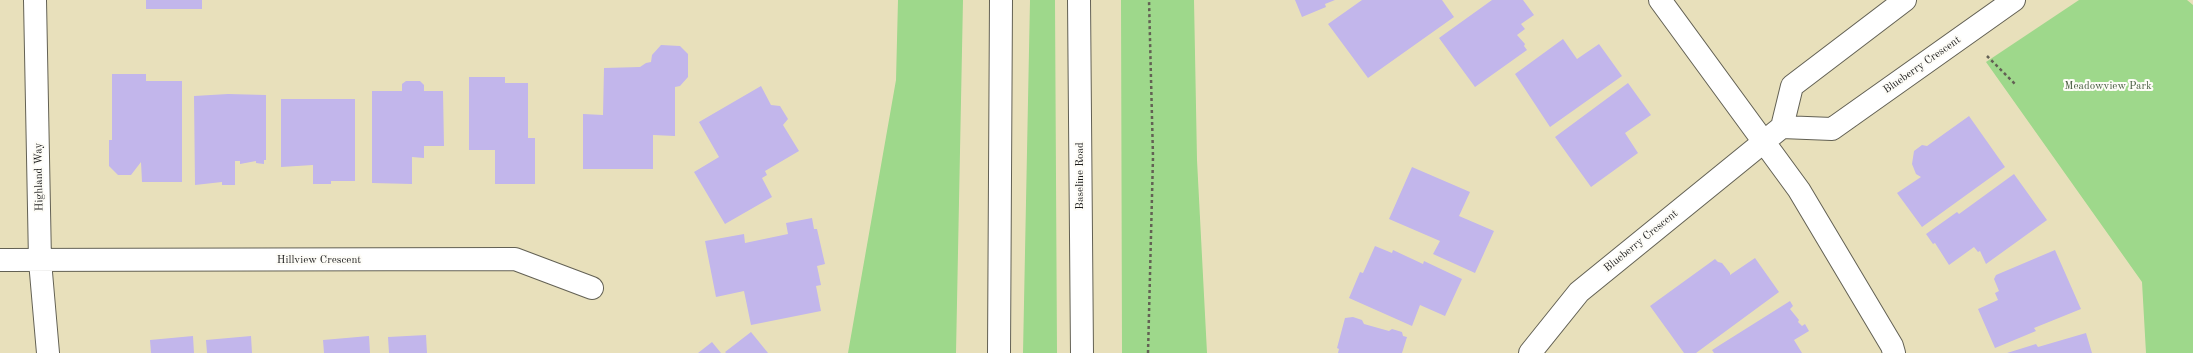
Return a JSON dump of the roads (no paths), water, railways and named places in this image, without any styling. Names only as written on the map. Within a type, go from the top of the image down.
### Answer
[{"type":"street","name":"Highland Way","points":[[35,0],[40,261],[48,353]]},
{"type":"street","points":[[999,353],[1001,0]]},
{"type":"street","name":"Baseline Road","points":[[1079,0],[1082,353]]},
{"type":"street","points":[[1660,0],[1764,140],[1799,190],[1892,346],[1894,353]]},
{"type":"street","points":[[1782,127],[1792,86],[1905,0]]},
{"type":"street","name":"Blueberry Crescent","points":[[1530,353],[1579,292],[1764,140],[1782,127],[1832,129],[2014,0]]},
{"type":"street","name":"Hillview Crescent","points":[[0,260],[515,259],[592,288]]},
{"type":"park label","name":"Meadowview Park","points":[[2108,86]]}]
